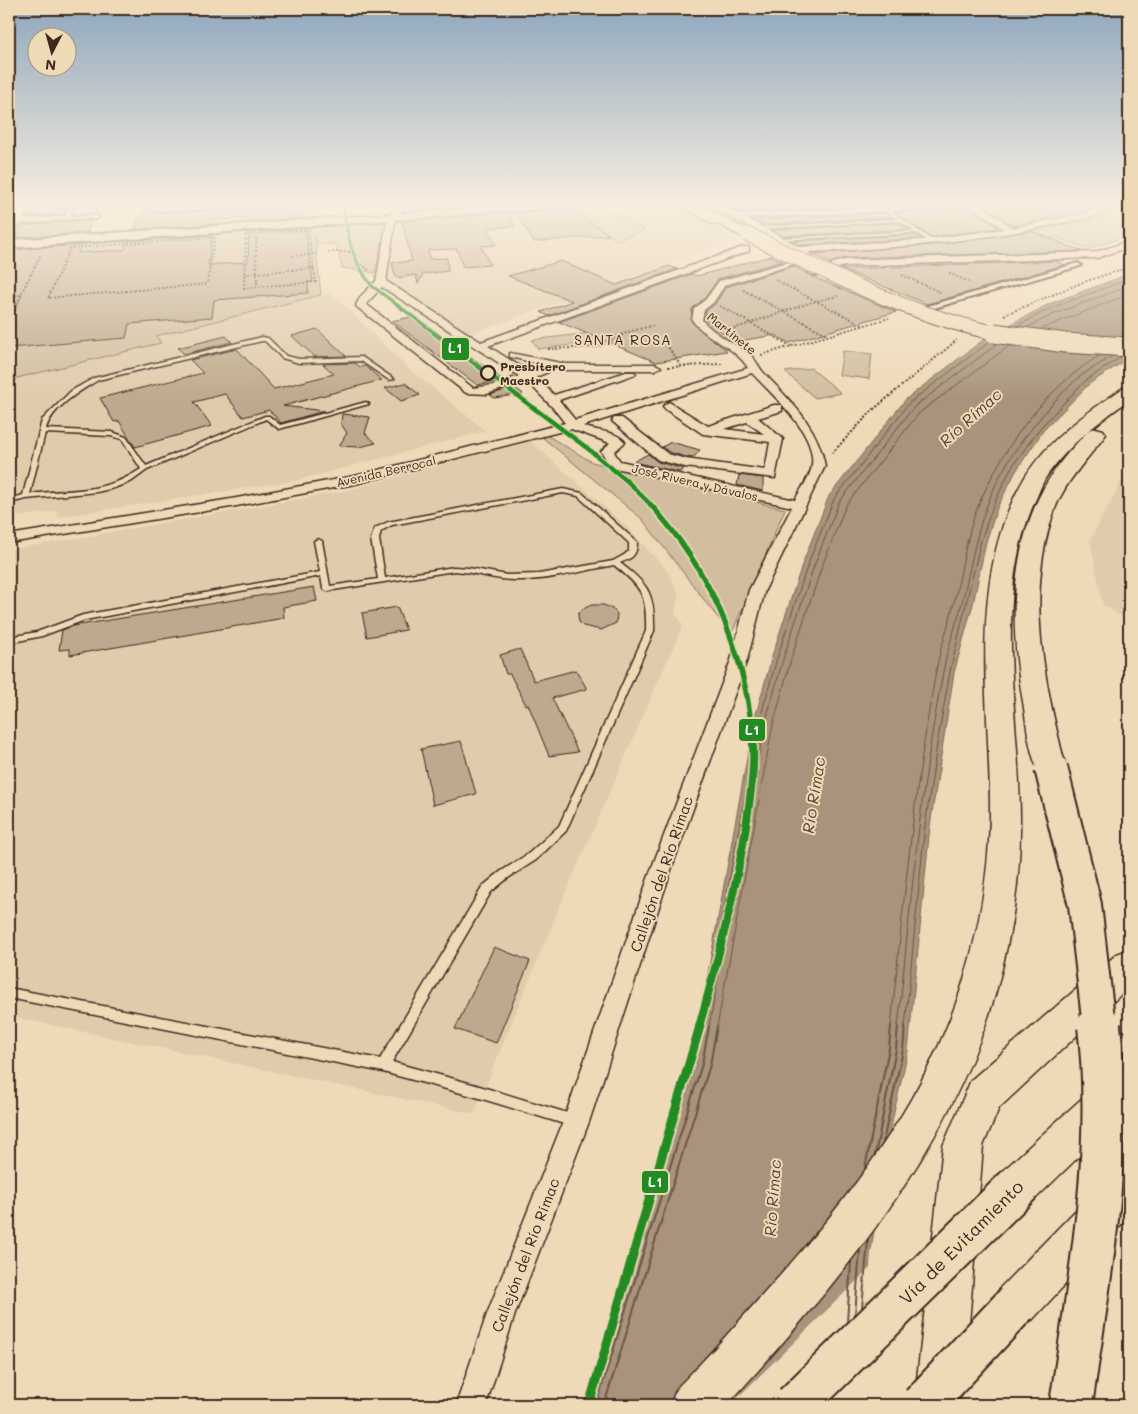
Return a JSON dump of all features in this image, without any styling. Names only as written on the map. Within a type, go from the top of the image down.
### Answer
[{"type":"highway","points":[[819,268],[873,293],[962,325],[1056,343],[1129,347]]},
{"type":"highway","points":[[694,1405],[808,1279],[870,1203],[923,1120],[964,1033],[978,990],[995,918],[1003,863],[1005,818],[998,658],[999,591],[1011,528],[1031,486],[1055,451],[1084,422],[1129,392]]},
{"type":"highway","points":[[1071,1405],[1094,1246],[1104,1128],[1101,1043],[1085,905],[1029,662],[1027,596],[1031,545],[1050,496],[1070,464],[1095,435],[1129,408]]},
{"type":"highway","points":[[938,1405],[963,1146],[985,1094],[1129,964]]},
{"type":"highway","name":"Vía de Evitamiento","points":[[795,1405],[1021,1183],[1129,1082]]},
{"type":"highway","points":[[922,1405],[1129,1186]]},
{"type":"street","points":[[384,268],[382,278],[364,298],[361,305],[470,391],[480,392],[544,370],[545,364]]},
{"type":"street","points":[[479,346],[674,268]]},
{"type":"street","points":[[726,281],[771,268]]},
{"type":"street","points":[[806,268],[907,313],[990,292],[1071,268]]},
{"type":"street","points":[[816,272],[834,268],[923,309]]},
{"type":"street","points":[[382,278],[479,346],[527,376],[552,399],[572,425]]},
{"type":"street","name":"Martinete","points":[[726,281],[718,286],[710,301],[699,309],[697,320],[754,368]]},
{"type":"street","points":[[497,357],[531,350]]},
{"type":"street","points":[[514,355],[545,364],[576,367],[655,368]]},
{"type":"street","points":[[576,367],[596,384]]},
{"type":"street","points":[[552,399],[596,384],[655,368]]},
{"type":"street","points":[[750,418],[775,434],[777,439],[778,446],[770,475],[685,463],[663,457],[618,421],[669,406],[754,368],[811,434],[818,452],[820,466]]},
{"type":"street","name":"Avenida Berrocal","points":[[9,539],[231,503],[355,480],[572,425],[754,368]]},
{"type":"street","points":[[669,406],[708,431],[777,439]]},
{"type":"street","points":[[708,431],[778,408]]},
{"type":"street","name":"José Rivera y Dávalos","points":[[572,425],[587,432],[605,434],[618,442],[608,451],[616,464],[800,505]]},
{"type":"street","name":"Callejón del Río Rímac","points":[[471,1405],[501,1314],[576,1122],[662,867],[739,660],[757,590],[820,466]]},
{"type":"lane","points":[[26,495],[45,420],[73,392],[96,379],[257,339],[266,339],[284,357],[299,361],[362,358],[391,379]]},
{"type":"lane","points":[[9,501],[26,495],[102,491],[127,481],[145,469],[267,417],[279,427],[366,404]]},
{"type":"lane","points":[[43,431],[112,434],[124,438],[145,469]]},
{"type":"lane","points":[[318,541],[327,589],[468,568],[498,577],[517,578],[616,563],[633,551],[633,542],[580,494],[563,492],[390,523],[378,530],[375,539],[382,580]]},
{"type":"lane","points":[[383,1066],[487,889],[504,875],[532,857],[563,828],[650,631],[652,606],[646,590],[616,563]]},
{"type":"lane","points":[[9,640],[39,634],[83,618],[325,573]]},
{"type":"lane","points":[[9,993],[383,1066],[476,1091],[576,1122]]},
{"type":"path","points":[[9,318],[34,268]]},
{"type":"path","points":[[61,268],[48,298],[207,284],[209,268]]},
{"type":"path","points":[[244,268],[244,274],[244,288],[316,282],[314,268],[244,274]]},
{"type":"path","points":[[257,268],[257,287]]},
{"type":"path","points":[[364,268],[382,278]]},
{"type":"path","points":[[998,318],[1027,303],[1126,268]]},
{"type":"path","points":[[944,271],[990,292]]},
{"type":"path","points":[[757,272],[863,325]]},
{"type":"path","points":[[898,273],[958,300]]},
{"type":"path","points":[[726,281],[829,335]]},
{"type":"path","points":[[713,334],[815,301],[858,291]]},
{"type":"path","points":[[710,301],[792,346]]},
{"type":"path","points":[[754,368],[792,346],[907,313]]},
{"type":"path","points":[[531,350],[598,347],[628,332],[655,325]]},
{"type":"path","points":[[820,466],[874,409],[953,342],[961,338]]},
{"type":"path","points":[[664,340],[681,366]]},
{"type":"path","points":[[655,368],[724,364]]},
{"type":"shaded area","points":[[9,268],[318,268],[321,295],[156,336],[161,343],[17,378],[12,387],[9,388]]},
{"type":"shaded area","points":[[342,268],[376,268],[375,273]]},
{"type":"shaded area","points":[[391,268],[657,268],[466,335],[388,281]]},
{"type":"shaded area","points":[[331,293],[408,368],[486,431],[298,480],[58,517],[58,511],[9,518],[9,388],[12,387],[17,378],[161,343],[156,336]]},
{"type":"shaded area","points":[[588,333],[595,342],[538,349],[532,340]]},
{"type":"shaded area","points":[[843,351],[872,354],[869,379],[839,375]]},
{"type":"shaded area","points":[[811,368],[841,393],[815,398],[785,372]]},
{"type":"shaded area","points":[[548,436],[592,462],[785,509],[731,635],[642,519],[543,438]]},
{"type":"shaded area","points":[[530,441],[623,523],[666,569],[679,593],[675,613],[683,625],[559,908],[474,1114],[9,1016],[9,550],[340,492]]},
{"type":"shaded area","points":[[1129,467],[1129,621],[1103,605],[1090,540]]},
{"type":"water","name":"Río Rímac","points":[[1129,274],[1129,358],[1089,384],[1043,431],[1016,471],[997,508],[986,542],[973,604],[954,673],[930,826],[908,1051],[890,1130],[870,1256],[860,1405],[585,1405],[692,1061],[753,725],[773,653],[803,562],[829,496],[906,399],[987,337],[1049,304]]},
{"type":"pier","points":[[872,1266],[863,1405],[730,1405]]},
{"type":"building","points":[[9,268],[311,268],[313,282],[308,282],[308,293],[214,300],[212,317],[129,324],[126,338],[9,348],[9,323],[22,295],[9,296]]},
{"type":"building","points":[[393,268],[448,268],[448,271],[423,274],[418,284],[416,275],[396,278]]},
{"type":"building","points":[[536,268],[577,268],[616,285],[663,268],[677,269],[548,316],[541,312],[572,301],[508,276]]},
{"type":"building","points":[[727,268],[758,268],[718,279],[705,298],[692,309],[691,321],[727,351],[656,362],[559,322],[692,274],[697,276]]},
{"type":"building","points":[[788,268],[797,268],[811,276],[896,312],[789,343],[775,335],[734,342],[704,319],[706,311],[715,304],[726,287]]},
{"type":"building","points":[[868,268],[1054,268],[927,304],[841,269]]},
{"type":"building","points":[[415,316],[503,380],[477,385],[392,321]]},
{"type":"building","points":[[317,329],[346,356],[315,357],[292,336]]},
{"type":"building","points":[[226,336],[232,342],[184,354],[178,348]]},
{"type":"building","points":[[237,349],[274,389],[334,374],[323,364],[355,363],[360,367],[365,366],[382,380],[283,406],[324,411],[281,423],[269,410],[243,417],[225,394],[194,402],[212,426],[135,447],[119,421],[114,422],[100,398],[203,373],[190,360]]},
{"type":"building","points":[[405,383],[420,395],[401,401],[385,388]]},
{"type":"building","points":[[514,387],[523,394],[494,398],[490,395]]},
{"type":"building","points":[[342,414],[370,417],[365,433],[376,443],[359,447],[339,446],[347,433],[341,424]]},
{"type":"building","points":[[671,442],[700,450],[693,458],[686,457],[669,452],[662,447]]},
{"type":"building","points":[[648,454],[658,462],[684,469],[680,472],[633,462]]},
{"type":"building","points":[[739,475],[763,478],[763,491],[737,485]]},
{"type":"building","points":[[314,587],[317,601],[283,607],[284,618],[70,655],[70,649],[59,650],[62,630],[73,626]]},
{"type":"building","points":[[591,605],[604,605],[614,610],[617,614],[616,623],[601,630],[583,626],[579,622],[578,614],[581,610]]},
{"type":"building","points":[[397,607],[406,630],[367,637],[362,613]]},
{"type":"building","points":[[520,649],[534,681],[576,670],[587,689],[552,698],[578,752],[549,756],[528,704],[526,705],[510,674],[506,674],[500,655]]},
{"type":"building","points":[[461,741],[476,794],[433,805],[421,749]]},
{"type":"building","points":[[494,947],[530,961],[496,1043],[455,1029]]},
{"type":"transit line","name":"L1","points":[[360,268],[372,286],[591,451],[627,481],[660,515],[691,556],[718,605],[729,631],[745,685],[753,739],[753,767],[747,823],[733,895],[686,1075],[589,1405]]},
{"type":"place","name":"Presbítero Maestro","points":[[488,373]]},
{"type":"district","name":"SANTA ROSA","points":[[623,339]]}]
